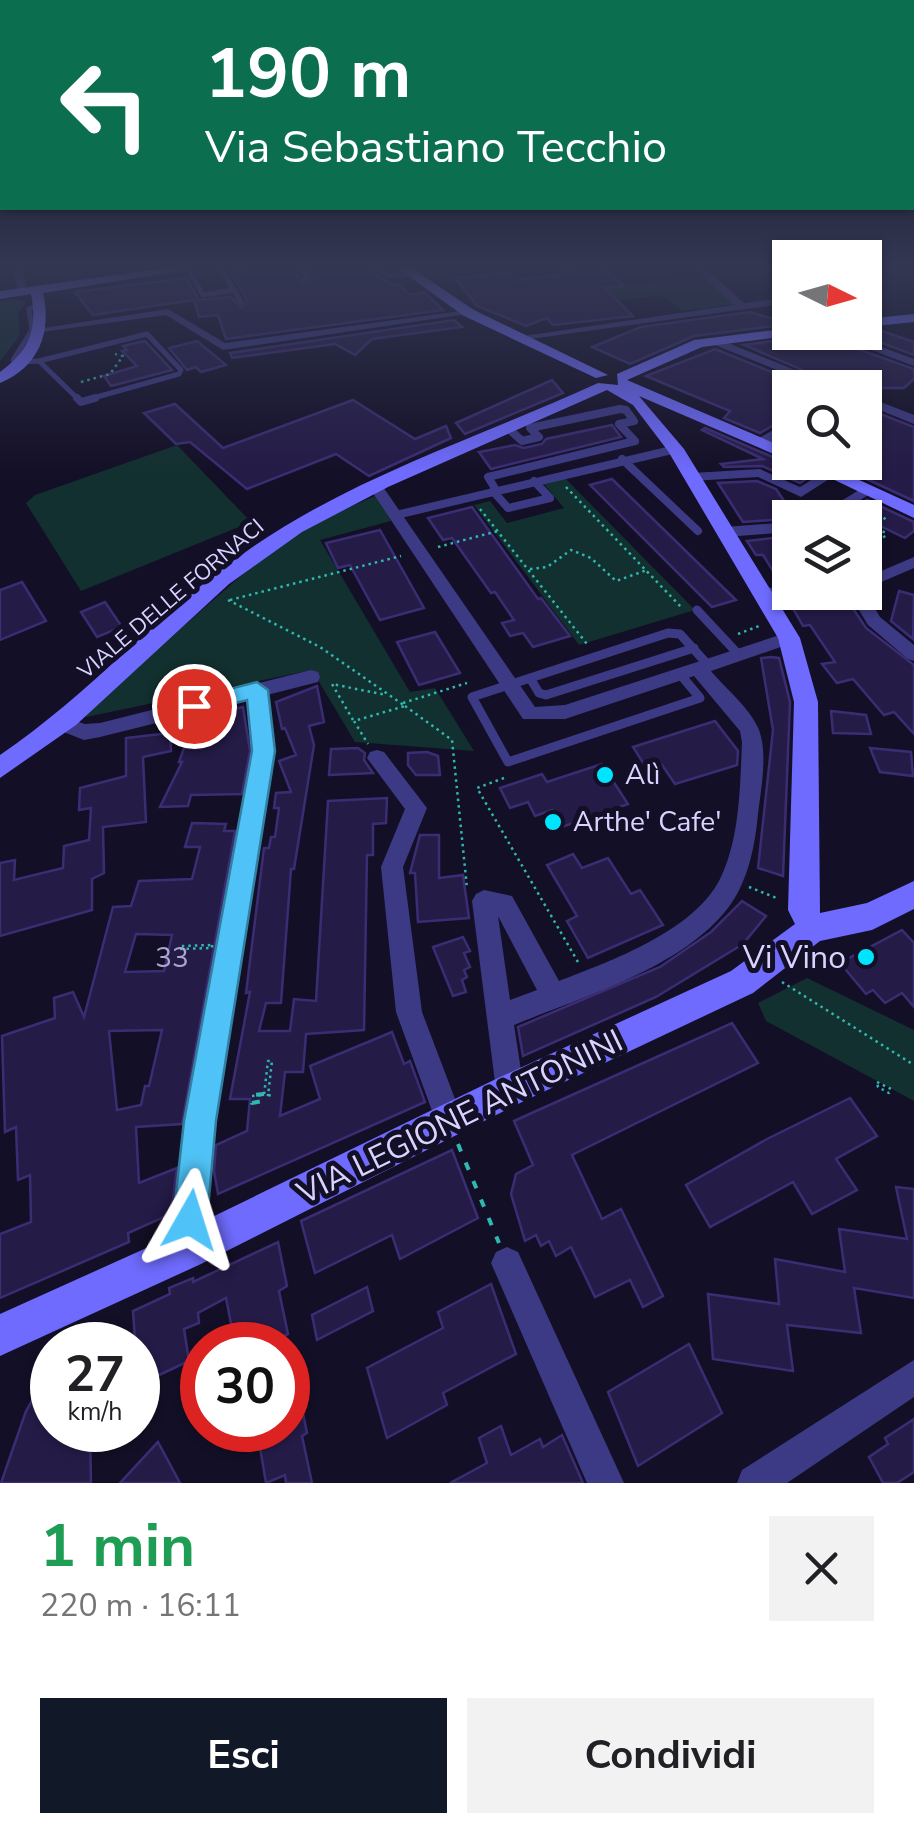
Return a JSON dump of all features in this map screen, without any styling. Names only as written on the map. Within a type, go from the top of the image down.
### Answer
[{"type":"street","points":[[0,379],[20,364],[39,336]]},
{"type":"street","points":[[206,336],[223,347],[301,336]]},
{"type":"street","points":[[523,337],[528,336]]},
{"type":"street","name":"VIALE DELLE FORNACI","points":[[0,768],[63,724],[219,597],[251,557],[294,528],[376,487],[699,342],[754,336]]},
{"type":"street","points":[[523,337],[613,382],[772,448]]},
{"type":"street","points":[[714,341],[788,370]]},
{"type":"street","points":[[878,350],[914,363]]},
{"type":"street","points":[[613,382],[638,402],[676,449],[789,638],[800,669],[806,716],[808,919]]},
{"type":"street","points":[[882,407],[914,420]]},
{"type":"street","points":[[761,443],[772,436]]},
{"type":"street","points":[[692,477],[760,473],[772,479]]},
{"type":"street","points":[[774,480],[801,493],[821,480]]},
{"type":"street","points":[[844,480],[908,509]]},
{"type":"street","points":[[376,487],[524,711],[552,715],[695,664],[740,655],[789,638]]},
{"type":"street","points":[[851,500],[866,490]]},
{"type":"street","points":[[725,532],[772,528]]},
{"type":"street","points":[[882,576],[914,562]]},
{"type":"street","points":[[762,593],[772,593]]},
{"type":"street","points":[[867,610],[874,621],[914,655]]},
{"type":"street","points":[[498,1018],[656,951],[696,924],[722,898],[744,833],[752,742],[749,729],[695,664]]},
{"type":"street","points":[[63,724],[84,732],[100,730],[311,677]]},
{"type":"street","points":[[187,1250],[200,1121],[264,751],[257,690]]},
{"type":"street","points":[[377,758],[416,808],[392,867],[409,1012],[449,1120]]},
{"type":"street","name":"VIA LEGIONE ANTONINI","points":[[0,1335],[187,1250],[510,1090],[662,1022],[769,965],[808,919],[872,916],[914,894]]},
{"type":"street","points":[[510,1090],[484,902],[504,904],[553,995]]},
{"type":"street","points":[[506,1263],[606,1483]]},
{"type":"street","points":[[755,1483],[914,1378]]},
{"type":"lane","points":[[28,336],[13,360],[20,364],[137,336]]},
{"type":"lane","points":[[40,361],[81,402],[181,370],[149,336]]},
{"type":"lane","points":[[508,428],[522,440],[538,436],[530,428],[620,409],[634,420],[620,424],[636,441],[488,476],[508,508],[550,498],[534,481]]},
{"type":"lane","points":[[396,514],[676,449]]},
{"type":"lane","points":[[622,460],[698,531]]},
{"type":"lane","points":[[692,612],[740,655]]},
{"type":"lane","points":[[668,633],[680,634],[695,664],[700,698],[508,762],[472,697],[503,679],[530,678],[668,633]]},
{"type":"lane","points":[[530,678],[539,693],[546,695],[695,664]]},
{"type":"path","points":[[62,387],[110,374],[124,356],[80,349]]},
{"type":"path","points":[[554,476],[692,612]]},
{"type":"path","points":[[470,496],[596,657]]},
{"type":"path","points":[[882,522],[908,509]]},
{"type":"path","points":[[219,597],[499,531]]},
{"type":"path","points":[[526,569],[547,567],[571,550],[591,558],[616,581],[649,570]]},
{"type":"path","points":[[219,597],[286,624],[357,668],[405,706],[354,721]]},
{"type":"path","points":[[402,704],[503,679]]},
{"type":"path","points":[[377,758],[332,684],[391,696]]},
{"type":"path","points":[[504,778],[478,788],[588,980]]},
{"type":"path","points":[[730,880],[808,919]]},
{"type":"path","points":[[212,945],[212,948],[196,948],[180,949],[212,945]]},
{"type":"path","points":[[769,965],[792,992],[914,1065]]},
{"type":"path","points":[[272,1060],[268,1100],[252,1104],[252,1096],[264,1095],[268,1061],[272,1060]]},
{"type":"path","points":[[449,1120],[506,1263]]},
{"type":"green space","points":[[0,336],[19,336],[0,361]]},
{"type":"green space","points":[[177,445],[251,522],[81,591],[26,503],[35,495]]},
{"type":"green space","points":[[565,478],[695,610],[579,645],[474,505],[490,501],[507,523],[564,508],[543,483]]},
{"type":"green space","points":[[377,495],[391,521],[320,540],[410,692],[435,688],[474,751],[355,742],[312,670],[86,717],[85,713],[261,558],[316,522]]},
{"type":"green space","points":[[807,978],[914,1030],[914,1101],[766,1021],[758,1003]]},
{"type":"building","points":[[344,336],[393,336],[372,339],[355,355],[335,344],[232,358],[230,353]]},
{"type":"building","points":[[618,336],[694,336],[630,364],[592,347]]},
{"type":"building","points":[[882,336],[897,336],[914,342],[914,355],[882,343]]},
{"type":"building","points":[[145,341],[172,370],[111,386],[104,376],[137,366],[122,351],[127,350],[123,346]]},
{"type":"building","points":[[197,341],[226,365],[201,372],[196,367],[187,370],[169,348]]},
{"type":"building","points":[[772,341],[772,350],[860,350],[914,369],[914,379],[904,388],[882,388],[882,370],[802,370],[744,345]]},
{"type":"building","points":[[715,349],[772,372],[772,426],[760,433],[724,418],[730,411],[646,376]]},
{"type":"building","points":[[552,380],[563,393],[465,434],[456,423]]},
{"type":"building","points":[[353,400],[415,439],[446,426],[451,438],[369,476],[336,454],[247,489],[190,442],[176,444],[144,413],[175,404],[223,448]]},
{"type":"building","points":[[882,415],[914,427],[914,501],[869,480],[882,480]]},
{"type":"building","points":[[612,425],[621,437],[491,469],[479,452],[515,445],[524,448],[542,444],[546,439]]},
{"type":"building","points":[[702,430],[772,457],[772,470],[762,466],[724,467],[721,464],[763,459]]},
{"type":"building","points":[[612,479],[736,600],[712,607],[590,485]]},
{"type":"building","points":[[757,481],[776,489],[784,500],[772,500],[772,520],[743,522],[718,483]]},
{"type":"building","points":[[472,507],[538,599],[570,636],[533,647],[523,633],[510,636],[502,623],[514,620],[495,592],[491,593],[452,538],[443,540],[428,518]]},
{"type":"building","points":[[882,507],[914,522],[914,531],[905,538],[882,527]]},
{"type":"building","points":[[380,530],[424,608],[380,620],[350,565],[338,568],[326,543]]},
{"type":"building","points":[[772,538],[772,570],[763,555],[756,555],[747,541]]},
{"type":"building","points":[[22,582],[46,621],[0,640],[0,590]]},
{"type":"building","points":[[899,591],[914,595],[913,639],[891,621]]},
{"type":"building","points":[[105,602],[122,627],[97,637],[81,612]]},
{"type":"building","points":[[794,610],[854,610],[866,628],[914,665],[914,734],[894,712],[884,715],[853,679],[837,683],[822,664],[835,662],[810,625],[803,626]]},
{"type":"building","points":[[435,632],[460,673],[419,685],[397,642]]},
{"type":"building","points":[[761,658],[779,658],[790,702],[783,876],[758,868],[773,730]]},
{"type":"building","points":[[317,686],[324,722],[309,726],[314,745],[291,869],[281,1003],[266,1003],[259,1031],[290,1031],[294,999],[316,1001],[328,801],[387,798],[386,823],[373,824],[373,855],[367,855],[364,1030],[306,1034],[303,1072],[285,1072],[280,1116],[320,1099],[310,1066],[392,1032],[404,1064],[410,1061],[425,1102],[218,1194],[214,1171],[216,1145],[247,1131],[250,1099],[230,1099],[250,992],[246,993],[264,848],[269,848],[271,837],[275,837],[279,808],[274,808],[276,793],[291,792],[279,761],[296,755],[285,728],[282,729],[276,702]]},
{"type":"building","points":[[243,707],[250,751],[242,794],[191,795],[188,806],[160,807],[182,762],[184,748],[201,748],[198,717]]},
{"type":"building","points":[[831,711],[866,715],[871,734],[833,733]]},
{"type":"building","points":[[715,721],[738,751],[737,765],[675,784],[662,765],[647,769],[633,747]]},
{"type":"building","points":[[170,733],[171,751],[143,757],[146,822],[103,827],[104,873],[92,879],[92,910],[0,936],[0,863],[15,860],[14,880],[63,868],[64,846],[89,840],[91,808],[79,810],[80,788],[126,776],[126,738]]},
{"type":"building","points":[[358,748],[365,753],[364,760],[373,773],[329,775],[331,749]]},
{"type":"building","points":[[870,748],[911,752],[913,776],[880,772]]},
{"type":"building","points":[[408,753],[438,756],[440,775],[416,775],[408,765]]},
{"type":"building","points":[[602,764],[628,804],[562,827],[552,810],[535,816],[528,802],[510,808],[500,788],[542,774],[547,782]]},
{"type":"building","points":[[192,823],[226,824],[224,831],[235,831],[182,1124],[136,1127],[139,1183],[177,1168],[171,1214],[128,1233],[129,1242],[0,1298],[0,1234],[31,1222],[30,1175],[18,1180],[16,1127],[5,1132],[2,1036],[55,1018],[54,998],[73,992],[84,1017],[113,907],[131,906],[139,881],[192,879],[200,847],[185,847]],"holes":[[[136,934],[172,935],[164,971],[125,972]],[[162,1030],[141,1105],[117,1110],[109,1031]]]},
{"type":"building","points":[[420,835],[439,835],[439,878],[463,875],[469,918],[418,922],[415,873],[410,873]]},
{"type":"building","points":[[573,854],[582,868],[608,858],[631,894],[640,890],[663,925],[588,958],[567,921],[577,916],[547,865]]},
{"type":"building","points":[[742,901],[766,916],[743,944],[656,997],[523,1056],[518,1027],[660,967],[711,932]]},
{"type":"building","points":[[902,930],[914,943],[914,1007],[902,993],[885,1003],[873,990],[866,994],[840,963]]},
{"type":"building","points":[[463,937],[470,951],[464,953],[470,967],[464,970],[467,977],[462,980],[466,992],[453,996],[433,947]]},
{"type":"building","points":[[732,1023],[758,1063],[572,1155],[602,1219],[621,1209],[663,1296],[643,1307],[630,1280],[595,1297],[571,1247],[556,1256],[549,1241],[541,1246],[536,1235],[525,1241],[511,1194],[516,1174],[533,1165],[514,1121]]},
{"type":"building","points":[[850,1098],[877,1136],[836,1159],[857,1190],[812,1214],[793,1182],[710,1227],[686,1185]]},
{"type":"building","points":[[452,1150],[478,1218],[400,1259],[392,1235],[315,1273],[301,1221]]},
{"type":"building","points":[[896,1187],[914,1189],[914,1298],[854,1288],[861,1333],[787,1325],[793,1371],[713,1359],[708,1294],[779,1304],[775,1259],[845,1272],[839,1229],[907,1239]]},
{"type":"building","points":[[278,1242],[287,1286],[279,1291],[285,1322],[231,1322],[226,1298],[198,1313],[199,1322],[180,1322],[180,1365],[160,1375],[160,1322],[134,1322],[133,1311],[170,1294],[169,1288],[193,1278],[193,1282]]},
{"type":"building","points":[[491,1284],[516,1354],[443,1393],[447,1405],[387,1438],[367,1368],[443,1328],[438,1312]]},
{"type":"building","points":[[367,1287],[373,1311],[317,1340],[312,1315]]},
{"type":"building","points":[[689,1344],[722,1413],[638,1466],[608,1392]]},
{"type":"building","points":[[30,1404],[30,1452],[90,1452],[91,1483],[1,1483]]},
{"type":"building","points":[[914,1419],[914,1472],[897,1483],[883,1483],[869,1457],[888,1444],[885,1438]]},
{"type":"building","points":[[501,1426],[511,1455],[540,1439],[543,1447],[562,1435],[583,1483],[450,1483],[487,1463],[479,1438]]},
{"type":"building","points":[[160,1446],[180,1483],[120,1483],[149,1452],[160,1452]]},
{"type":"building","points":[[261,1452],[305,1452],[312,1483],[286,1483],[285,1475],[266,1483]]},
{"type":"place","name":"Alì","points":[[605,775]]},
{"type":"place","name":"Arthe' Cafe'","points":[[553,822]]},
{"type":"place","name":"Vi Vino","points":[[866,957]]},
{"type":"route","points":[[190,1220],[200,1121],[264,751],[257,690],[194,706]]}]
